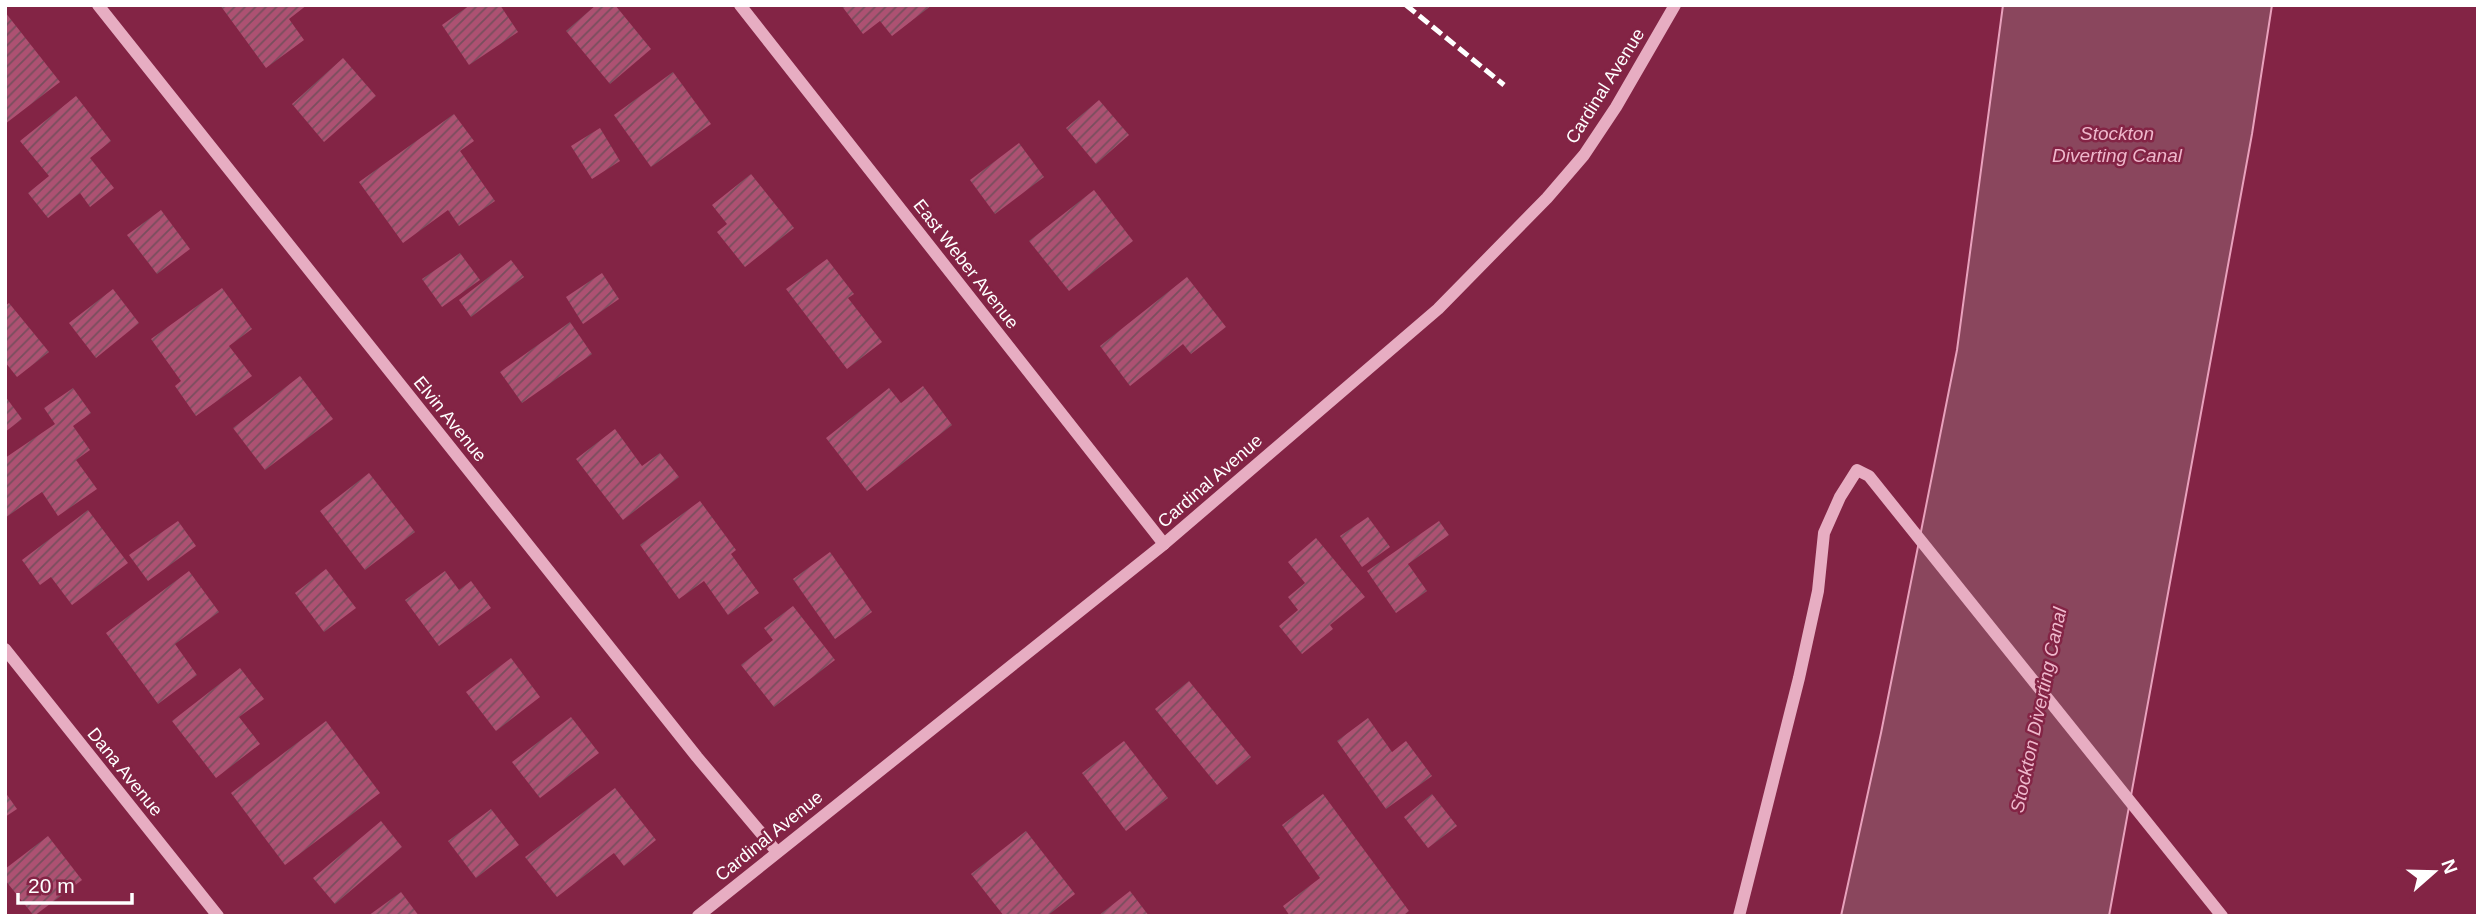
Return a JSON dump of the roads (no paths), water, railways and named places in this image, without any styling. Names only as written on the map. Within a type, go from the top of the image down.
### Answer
[{"type":"street","name":"Elvin Avenue","points":[[98,5],[697,757],[778,852]]},
{"type":"street","name":"East Weber Avenue","points":[[740,5],[1164,544]]},
{"type":"street","name":"Cardinal Avenue","points":[[698,916],[1164,544],[1438,309],[1547,198],[1584,155],[1675,5]]},
{"type":"street","points":[[1739,916],[1810,629],[1818,591],[1824,533],[1840,497],[1857,470],[1869,476],[2222,916]]},
{"type":"street","name":"Dana Avenue","points":[[5,649],[218,916]]},
{"type":"water","name":"Stockton Diverting Canal","points":[[2003,5],[2272,5],[2252,134],[2109,916],[1841,916],[1881,733],[1957,350]]},
{"type":"railway","points":[[1406,5],[1504,85]]}]
